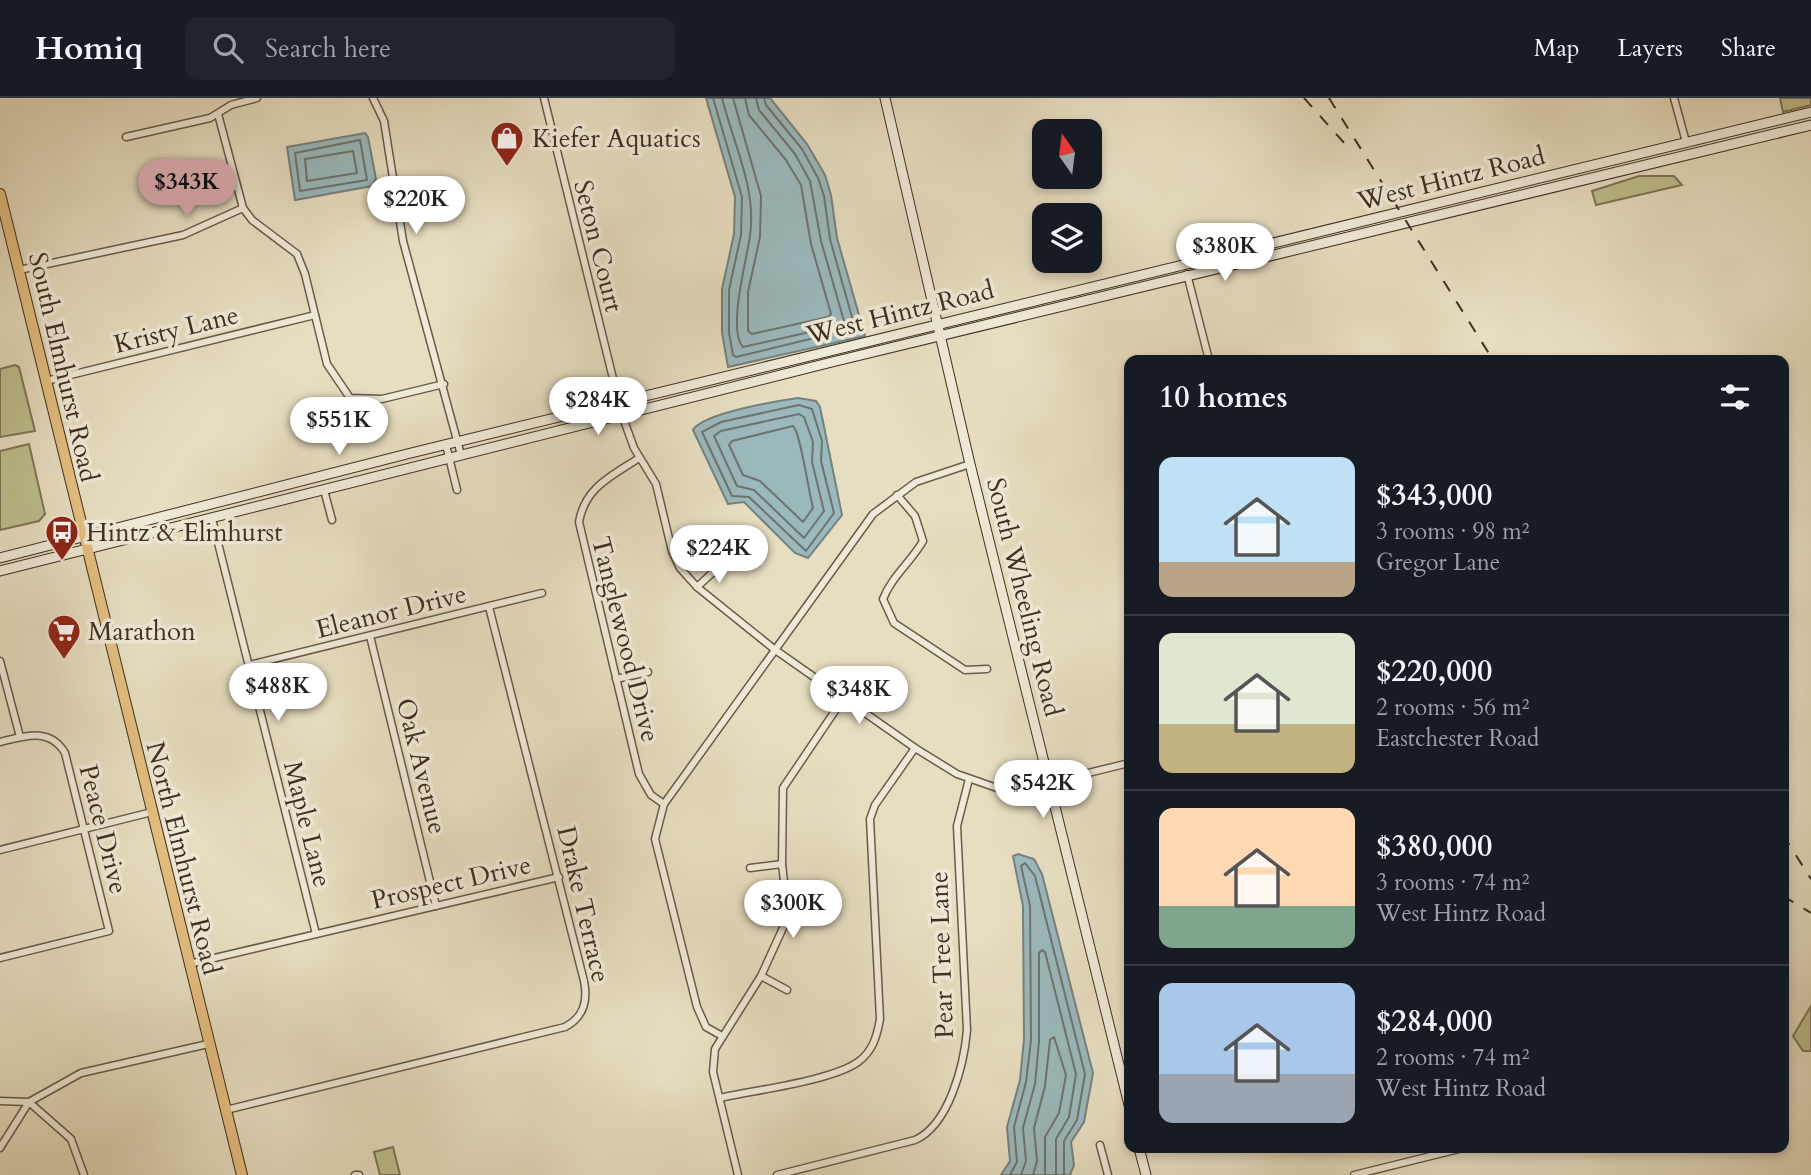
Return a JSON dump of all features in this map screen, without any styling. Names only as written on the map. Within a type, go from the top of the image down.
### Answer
[{"type":"main road","name":"South Wheeling Road","points":[[885,98],[970,464],[1124,1085]]},
{"type":"main road","name":"West Hintz Road","points":[[0,558],[457,442],[1811,112]]},
{"type":"main road","name":"West Hintz Road","points":[[0,571],[622,415],[1811,125]]},
{"type":"main road","name":"South Elmhurst Road","points":[[0,194],[86,550]]},
{"type":"main road","name":"North Elmhurst Road","points":[[86,550],[242,1175]]},
{"type":"main road","points":[[1140,1153],[1146,1175]]},
{"type":"street","points":[[126,137],[218,114],[231,106],[257,98]]},
{"type":"street","points":[[373,98],[384,121],[403,241],[461,456]]},
{"type":"street","name":"Seton Court","points":[[544,98],[622,415],[639,458],[656,484],[672,551],[680,568],[697,587],[774,649],[915,748],[949,770],[969,779],[1010,788],[1049,783],[1124,764]]},
{"type":"street","points":[[1674,98],[1686,142]]},
{"type":"street","points":[[218,114],[243,208],[252,220],[289,245],[297,254],[327,364],[350,398],[382,399],[443,384]]},
{"type":"street","points":[[19,270],[134,243],[183,235],[243,208]]},
{"type":"street","points":[[1185,265],[1208,355]]},
{"type":"street","name":"Kristy Lane","points":[[46,381],[315,314]]},
{"type":"street","points":[[446,445],[457,490]]},
{"type":"street","name":"Tanglewood Drive","points":[[639,458],[593,489],[584,503],[579,522],[642,782],[651,795],[664,804]]},
{"type":"street","points":[[722,1037],[706,1027],[697,1007],[655,839],[664,804],[873,514],[916,482],[948,469],[970,464]]},
{"type":"street","points":[[324,490],[332,520]]},
{"type":"street","points":[[897,495],[915,516],[923,541],[914,558],[890,582],[883,599],[894,623],[965,670],[986,669]]},
{"type":"street","name":"Maple Lane","points":[[212,519],[316,934]]},
{"type":"street","points":[[697,587],[723,563]]},
{"type":"street","name":"Eleanor Drive","points":[[249,665],[542,593]]},
{"type":"street","name":"Drake Terrace","points":[[226,1110],[571,1024],[581,1014],[586,994],[559,877],[489,607]]},
{"type":"street","name":"Oak Avenue","points":[[370,636],[436,906]]},
{"type":"street","points":[[0,661],[20,737],[0,742]]},
{"type":"street","points":[[616,679],[648,672]]},
{"type":"street","points":[[738,1175],[712,1065],[722,1037],[761,975],[788,917],[782,864],[783,788],[844,699]]},
{"type":"street","name":"Peace Drive","points":[[0,958],[109,931],[65,753],[54,739],[37,735],[20,737]]},
{"type":"street","points":[[720,1098],[837,1072],[859,1061],[871,1048],[880,1019],[870,819],[875,805],[915,748]]},
{"type":"street","name":"Pear Tree Lane","points":[[777,1175],[915,1140],[930,1131],[942,1118],[967,1030],[957,826],[969,779]]},
{"type":"street","points":[[0,850],[152,812]]},
{"type":"street","points":[[750,868],[782,864]]},
{"type":"street","name":"Prospect Drive","points":[[188,964],[559,877]]},
{"type":"street","points":[[761,975],[786,990]]},
{"type":"street","points":[[0,1148],[29,1102],[81,1073],[208,1044]]},
{"type":"street","points":[[0,1101],[29,1102],[71,1139],[84,1175]]},
{"type":"street","points":[[1100,1145],[1108,1175]]},
{"type":"street","points":[[1354,1175],[1443,1153]]},
{"type":"green space","points":[[1780,98],[1811,98],[1811,105],[1783,112]]},
{"type":"green space","points":[[1639,176],[1674,176],[1682,185],[1596,205],[1592,191]]},
{"type":"green space","points":[[15,365],[19,367],[35,431],[0,437],[0,369]]},
{"type":"green space","points":[[29,444],[45,514],[39,521],[0,530],[0,451]]},
{"type":"green space","points":[[1811,1006],[1811,1051],[1803,1051],[1793,1036]]},
{"type":"green space","points":[[393,1147],[400,1175],[380,1175],[374,1152]]},
{"type":"water","points":[[706,98],[770,98],[807,144],[825,175],[831,195],[837,238],[865,336],[728,367],[722,333],[722,289],[734,234],[735,197]]},
{"type":"water","points":[[365,133],[376,179],[372,186],[295,200],[287,147]]},
{"type":"water","points":[[798,398],[816,401],[820,407],[842,515],[808,558],[795,553],[744,502],[728,504],[693,430],[711,418],[725,413]]},
{"type":"water","points":[[1018,854],[1034,859],[1042,874],[1093,1073],[1084,1122],[1071,1142],[1074,1165],[1070,1175],[1001,1175],[1010,1161],[1007,1127],[1020,1080],[1024,1039],[1023,906],[1013,856]]},
{"type":"railway","points":[[1304,98],[1346,145]]},
{"type":"railway","points":[[1329,98],[1490,355]]},
{"type":"railway","points":[[1789,844],[1811,879]]},
{"type":"railway","points":[[1789,900],[1811,913]]},
{"type":"place","name":"Kiefer Aquatics","points":[[507,168]]},
{"type":"place","name":"Hintz & Elmhurst","points":[[62,562]]},
{"type":"place","name":"Marathon","points":[[64,661]]}]
